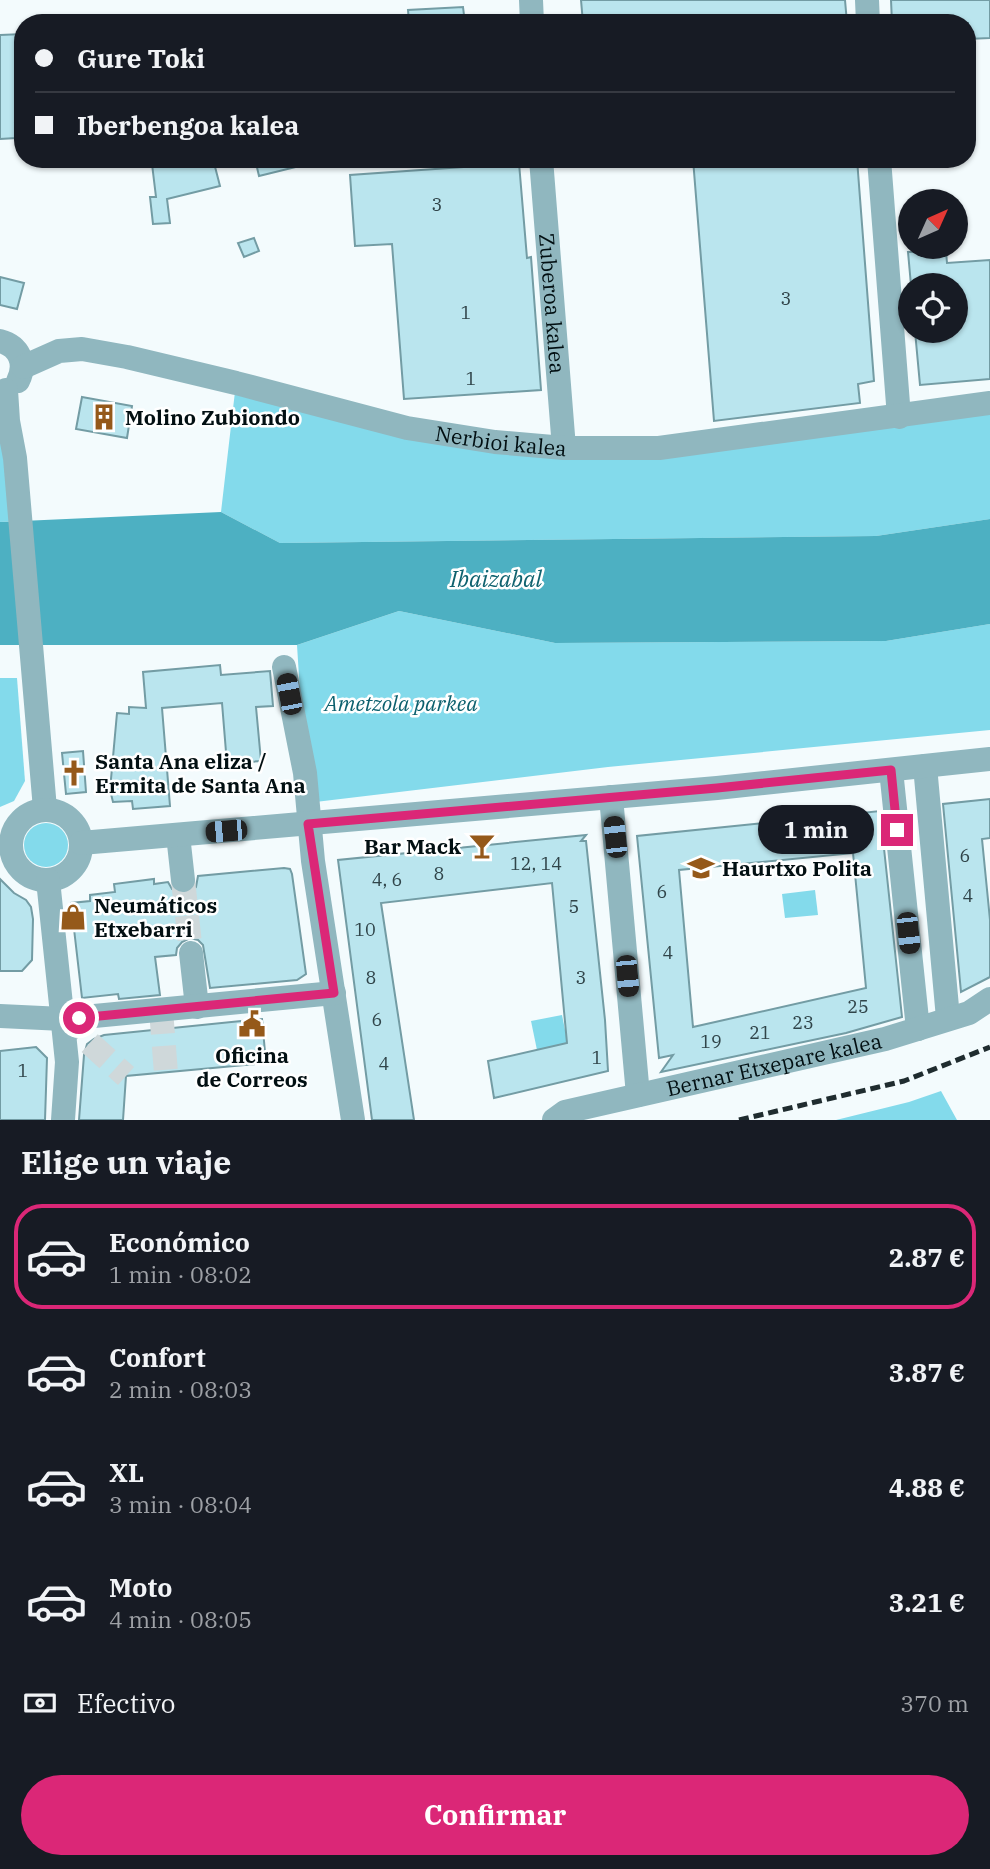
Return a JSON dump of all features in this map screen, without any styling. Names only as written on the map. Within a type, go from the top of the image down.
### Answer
[{"type":"street","name":"Zuberoa kalea","points":[[542,168],[564,448]]},
{"type":"street","points":[[880,168],[899,417]]},
{"type":"street","points":[[0,341],[14,347],[23,367],[18,381],[3,391],[15,458],[45,809]]},
{"type":"street","name":"Nerbioi kalea","points":[[23,367],[59,351],[82,349],[236,383],[407,428],[495,442],[564,448],[659,448],[990,403]]},
{"type":"street","points":[[284,667],[305,773],[308,824],[353,1120]]},
{"type":"street","points":[[81,843],[611,797],[990,759]]},
{"type":"street","points":[[925,766],[948,1018]]},
{"type":"street","points":[[891,770],[918,1028]]},
{"type":"street","points":[[611,797],[638,1095]]},
{"type":"street","points":[[45,809],[66,815],[79,833],[81,843],[76,864],[68,872],[48,880],[36,879],[24,873],[15,864],[5,840],[22,818],[33,811],[45,809]]},
{"type":"street","points":[[177,835],[183,880]]},
{"type":"street","points":[[48,880],[67,1062],[63,1120]]},
{"type":"street","points":[[191,953],[197,1006]]},
{"type":"street","points":[[0,1016],[62,1019],[334,993]]},
{"type":"street","name":"Bernar Etxepare kalea","points":[[554,1120],[565,1112],[885,1039],[969,1013],[990,999]]},
{"type":"green space","points":[[236,383],[564,448],[990,400],[990,519],[876,536],[280,543],[221,512]]},
{"type":"green space","points":[[0,433],[17,521],[0,522]]},
{"type":"green space","name":"Ametzola parkea","points":[[399,611],[555,643],[886,641],[990,624],[990,730],[608,767],[307,803],[297,645]]},
{"type":"green space","points":[[0,678],[17,678],[25,781],[14,801],[0,807]]},
{"type":"green space","points":[[46,823],[62,829],[68,845],[62,861],[46,867],[30,861],[24,845],[30,829]]},
{"type":"green space","points":[[815,890],[818,915],[785,918],[782,894]]},
{"type":"green space","points":[[562,1015],[568,1045],[537,1050],[531,1021]]},
{"type":"green space","points":[[941,1091],[957,1120],[836,1120],[909,1102]]},
{"type":"water","name":"Ibaizabal","points":[[221,512],[280,543],[876,536],[990,519],[990,624],[886,641],[555,643],[399,611],[297,645],[0,645],[0,522]]},
{"type":"building","points":[[581,0],[845,0],[846,14],[582,14]]},
{"type":"building","points":[[891,0],[990,0],[990,38],[976,39],[976,14],[892,14]]},
{"type":"building","points":[[463,7],[464,14],[408,14],[408,10]]},
{"type":"building","points":[[14,34],[14,138],[0,139],[0,35]]},
{"type":"building","points":[[152,168],[215,168],[220,186],[167,199],[170,223],[153,224],[150,197],[156,197]]},
{"type":"building","points":[[257,168],[292,168],[259,176]]},
{"type":"building","points":[[449,168],[519,168],[527,258],[531,257],[541,390],[404,399],[392,244],[355,246],[350,175]]},
{"type":"building","points":[[694,168],[858,168],[874,381],[858,384],[860,403],[714,421]]},
{"type":"building","points":[[254,238],[259,251],[244,257],[238,243]]},
{"type":"building","points":[[909,259],[947,259],[947,263],[990,260],[990,379],[920,385],[916,343],[968,343],[968,273],[910,273]]},
{"type":"building","points":[[0,277],[24,283],[17,309],[0,305]]},
{"type":"building","name":"Molino Zubiondo","points":[[82,397],[132,406],[127,438],[76,429]]},
{"type":"building","points":[[220,665],[221,675],[270,671],[273,706],[256,707],[261,761],[227,764],[222,703],[162,708],[170,806],[133,809],[132,801],[113,802],[110,790],[117,713],[129,714],[129,707],[146,708],[143,672]]},
{"type":"building","name":"Santa Ana eliza / Ermita de Santa Ana","points":[[83,751],[86,792],[66,794],[62,753]]},
{"type":"building","points":[[990,799],[990,838],[982,839],[990,920],[990,977],[961,992],[943,804]]},
{"type":"building","points":[[880,811],[902,1017],[846,1033],[661,1072],[673,1055],[659,1058],[637,836]],"holes":[[[853,853],[866,988],[693,1027],[679,870]]]},
{"type":"building","points":[[586,835],[581,841],[586,841],[608,1071],[494,1098],[488,1061],[567,1043],[552,883],[381,903],[414,1120],[372,1120],[338,860]]},
{"type":"building","points":[[290,869],[292,874],[306,974],[297,980],[210,988],[203,945],[190,938],[177,948],[176,955],[155,957],[160,995],[119,999],[118,994],[82,998],[71,903],[90,901],[90,895],[115,892],[114,884],[154,879],[154,884],[168,882],[172,889],[184,895],[196,887],[198,876]]},
{"type":"building","points":[[0,879],[31,907],[32,960],[22,971],[0,971]]},
{"type":"building","points":[[262,1019],[266,1063],[126,1076],[123,1120],[79,1120],[84,1055],[87,1044],[94,1039],[104,1035]]},
{"type":"building","points":[[36,1047],[47,1058],[45,1120],[0,1120],[0,1051]]},
{"type":"tunnel","points":[[183,880],[191,953]]},
{"type":"tunnel","points":[[161,1010],[166,1073]]},
{"type":"tunnel","points":[[63,1019],[126,1076]]},
{"type":"railway","points":[[739,1120],[904,1081],[990,1047]]},
{"type":"place","name":"Molino Zubiondo","points":[[104,417]]},
{"type":"place","name":"Santa Ana eliza / Ermita de Santa Ana","points":[[74,773]]},
{"type":"place","name":"Bar Mack","points":[[482,846]]},
{"type":"place","name":"Haurtxo Polita","points":[[701,868]]},
{"type":"place","name":"Neumáticos Etxebarri","points":[[73,917]]},
{"type":"place","name":"Oficina de Correos","points":[[252,1024]]},
{"type":"route","points":[[79,1018],[334,993],[308,824],[891,770],[897,830]]}]
